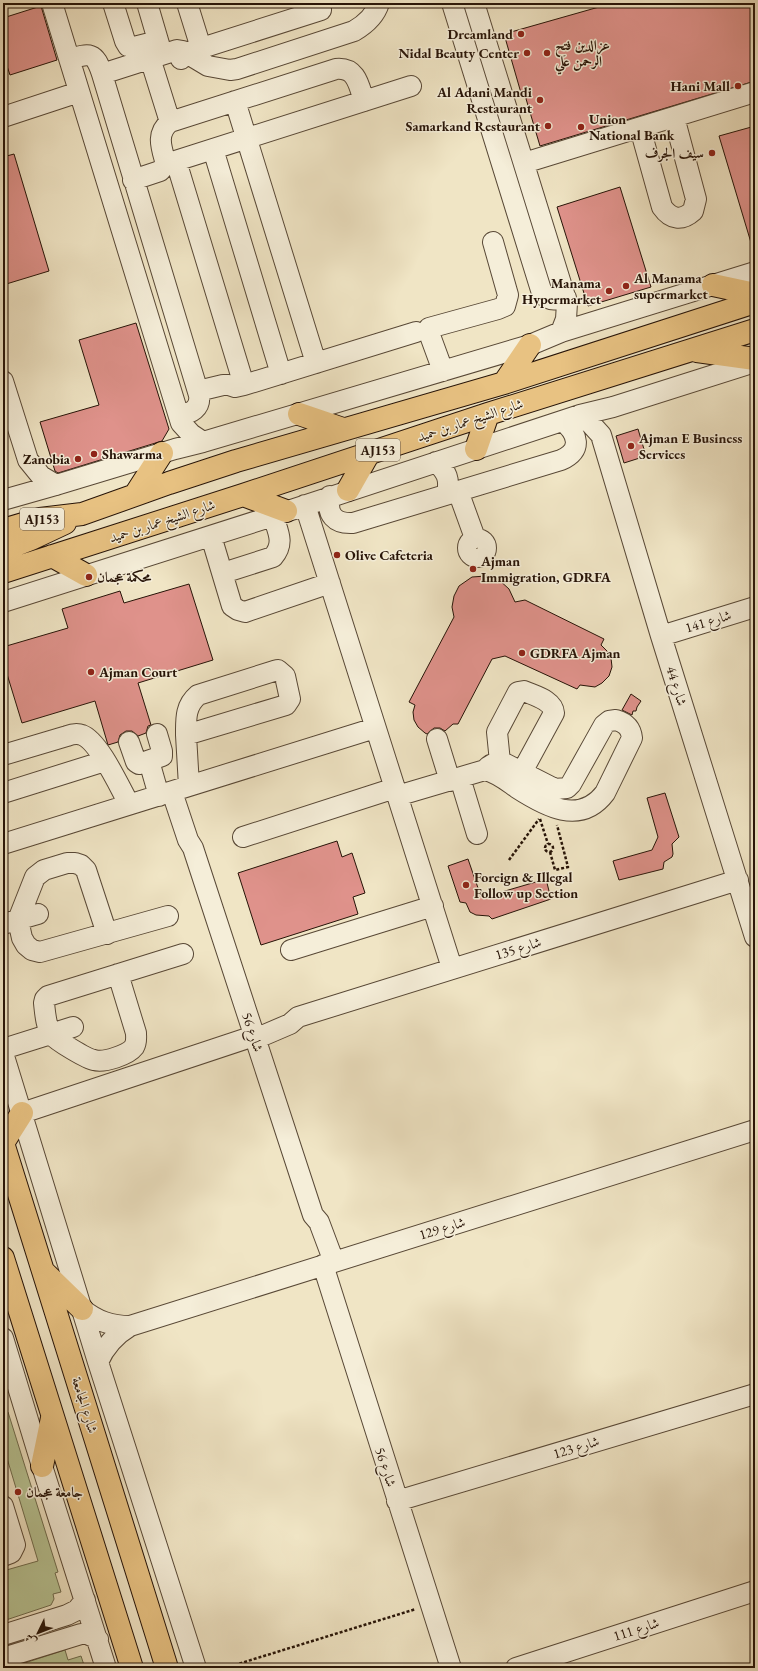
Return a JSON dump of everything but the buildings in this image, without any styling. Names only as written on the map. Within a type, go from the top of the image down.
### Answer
[{"type":"main road","points":[[713,285],[755,294]]},
{"type":"main road","name":"شارع الشيخ عمار بن حميد","points":[[3,530],[40,520],[82,514],[236,461],[504,383],[755,302]]},
{"type":"main road","name":"شارع الشيخ عمار بن حميد","points":[[3,572],[488,414],[755,330]]},
{"type":"main road","points":[[504,383],[530,345]]},
{"type":"main road","points":[[690,350],[755,360]]},
{"type":"main road","points":[[299,414],[343,429]]},
{"type":"main road","points":[[468,451],[488,414]]},
{"type":"main road","points":[[135,495],[168,451]]},
{"type":"main road","points":[[339,493],[369,453]]},
{"type":"main road","points":[[243,495],[288,511]]},
{"type":"main road","points":[[3,550],[31,539],[82,514]]},
{"type":"main road","points":[[52,556],[86,575]]},
{"type":"main road","points":[[3,1143],[22,1113]]},
{"type":"main road","name":"شارع الجامعة","points":[[3,1143],[167,1668]]},
{"type":"main road","points":[[3,1258],[9,1296],[52,1417],[132,1668]]},
{"type":"main road","points":[[43,1270],[82,1309]]},
{"type":"main road","points":[[42,1466],[52,1417]]},
{"type":"street","points":[[52,3],[180,419],[191,434],[203,442]]},
{"type":"street","points":[[113,3],[124,41],[128,46],[134,47],[158,58],[180,60],[193,50],[321,10]]},
{"type":"street","points":[[147,3],[170,122]]},
{"type":"street","points":[[187,3],[193,50],[216,68],[237,69],[354,32],[368,21],[379,3]]},
{"type":"street","points":[[452,3],[541,290],[544,296],[551,300],[567,300]]},
{"type":"street","points":[[480,4],[524,163],[567,300],[566,319],[562,332]]},
{"type":"street","points":[[70,59],[84,55],[94,57],[97,60],[132,174],[198,397],[194,410],[180,419]]},
{"type":"street","points":[[103,80],[158,58]]},
{"type":"street","points":[[239,386],[171,162],[160,138],[163,129],[170,122],[341,68],[351,72],[358,80],[364,101]]},
{"type":"street","points":[[132,174],[160,171],[171,162],[411,86]]},
{"type":"street","points":[[3,117],[80,92]]},
{"type":"street","points":[[524,163],[755,92]]},
{"type":"street","points":[[235,101],[316,363]]},
{"type":"street","points":[[640,128],[662,208],[671,216],[683,218],[693,211],[696,199],[674,117]]},
{"type":"street","points":[[213,149],[281,374]]},
{"type":"street","points":[[198,397],[229,394],[239,386],[505,306],[508,295],[493,242]]},
{"type":"street","points":[[12,497],[530,345],[562,332],[755,272]]},
{"type":"street","points":[[567,300],[580,316],[590,323]]},
{"type":"street","points":[[423,331],[437,373]]},
{"type":"street","points":[[3,602],[288,511],[468,451],[571,418],[613,407],[755,360]]},
{"type":"street","points":[[3,381],[28,460],[41,476],[56,485]]},
{"type":"street","points":[[601,435],[613,407]]},
{"type":"street","points":[[339,493],[328,505],[330,514],[336,520],[344,524],[354,523],[561,460],[569,456],[574,450],[576,442],[575,434],[570,427],[571,418]]},
{"type":"street","name":"شارع 44","points":[[571,418],[591,424],[601,435],[661,636],[755,937]]},
{"type":"street","points":[[168,451],[179,436],[180,419]]},
{"type":"street","points":[[457,491],[463,483],[459,473],[468,451]]},
{"type":"street","points":[[12,497],[26,480],[28,460]]},
{"type":"street","points":[[436,462],[444,469],[457,491],[475,538]]},
{"type":"street","points":[[223,573],[273,557],[279,551],[288,511]]},
{"type":"street","points":[[288,511],[330,583],[452,968]]},
{"type":"street","points":[[211,536],[232,606],[238,610],[245,612],[330,583]]},
{"type":"street","name":"شارع 141","points":[[661,636],[755,607]]},
{"type":"street","points":[[175,791],[186,735],[186,716],[192,700],[198,695],[274,671],[278,670],[285,676],[290,699],[286,705],[186,735]]},
{"type":"street","points":[[243,837],[396,792],[455,779],[492,766],[522,772],[555,789],[567,788],[572,784],[604,725],[609,721],[616,720],[628,726],[632,732],[630,745],[605,793],[599,801],[582,811],[550,811],[495,773],[492,766],[497,732],[518,692],[524,691],[551,704],[554,713],[522,772]]},
{"type":"street","points":[[3,844],[375,728]]},
{"type":"street","points":[[3,755],[74,734],[82,735],[89,739],[105,761],[129,804]]},
{"type":"street","points":[[129,742],[138,764],[149,761],[162,756],[157,734]]},
{"type":"street","points":[[437,739],[477,834]]},
{"type":"street","points":[[3,793],[105,761]]},
{"type":"street","points":[[149,761],[175,791]]},
{"type":"street","name":"شارع 56","points":[[175,791],[194,838],[194,848],[313,1215],[311,1224],[325,1265],[397,1501],[451,1668]]},
{"type":"street","points":[[10,922],[39,872],[74,863],[81,865],[86,870],[107,934]]},
{"type":"street","name":"شارع 135","points":[[22,1113],[254,1034],[290,1024],[298,1017],[738,880]]},
{"type":"street","points":[[291,950],[433,906]]},
{"type":"street","points":[[10,922],[38,914]]},
{"type":"street","points":[[10,922],[26,946],[32,950],[40,952],[168,916]]},
{"type":"street","points":[[118,974],[136,1032],[137,1041],[133,1048],[106,1061],[95,1061],[85,1057],[51,1034],[44,1007],[45,999],[48,996],[118,974],[183,954]]},
{"type":"street","points":[[3,1049],[73,1027]]},
{"type":"street","points":[[3,1053],[98,1362],[196,1668]]},
{"type":"street","name":"شارع 129","points":[[98,1362],[110,1341],[119,1332],[130,1326],[755,1130]]},
{"type":"street","name":"شارع 129","points":[[82,1309],[93,1317],[106,1323],[118,1326],[130,1326]]},
{"type":"street","points":[[4,1346],[106,1668]]},
{"type":"street","name":"شارع 123","points":[[397,1501],[755,1394]]},
{"type":"street","points":[[3,1506],[15,1545],[11,1553],[3,1556]]},
{"type":"street","name":"شارع 111","points":[[516,1668],[754,1596]]},
{"type":"street","points":[[3,1635],[72,1613],[82,1606],[85,1600]]},
{"type":"street","points":[[57,1618],[64,1639]]},
{"type":"street","points":[[3,1658],[81,1634],[87,1634],[98,1639]]},
{"type":"path","points":[[550,811],[555,820],[568,867],[555,870],[550,852],[545,849],[548,844],[550,811]]},
{"type":"path","points":[[509,860],[550,811]]},
{"type":"path","points":[[548,844],[553,847],[550,852]]},
{"type":"path","points":[[225,1668],[430,1605]]},
{"type":"green space","points":[[8,1412],[58,1572],[55,1573],[61,1592],[53,1594],[54,1599],[51,1605],[3,1621],[3,1571],[38,1561],[3,1445],[3,1414]]},
{"type":"green space","points":[[65,1650],[68,1660],[81,1656],[85,1668],[9,1668]]},
{"type":"place","name":"Dreamland","points":[[521,34]]},
{"type":"place","name":"Nidal Beauty Center","points":[[527,53]]},
{"type":"place","name":"عزالدين فتح الرحمن علي","points":[[547,53]]},
{"type":"place","name":"Hani Mall","points":[[738,86]]},
{"type":"place","name":"Al Adani Mandi Restaurant","points":[[540,100]]},
{"type":"place","name":"Samarkand Restaurant","points":[[548,126]]},
{"type":"place","name":"Union National Bank","points":[[581,127]]},
{"type":"place","name":"سيف الجرف","points":[[712,153]]},
{"type":"place","name":"Al Manama supermarket","points":[[626,286]]},
{"type":"place","name":"Manama Hypermarket","points":[[609,291]]},
{"type":"place","name":"Ajman E Business Services","points":[[631,446]]},
{"type":"place","name":"Shawarma","points":[[94,454]]},
{"type":"place","name":"Zanobia","points":[[78,459]]},
{"type":"place","name":"Olive Cafeteria","points":[[337,555]]},
{"type":"place","name":"Ajman Immigration, GDRFA","points":[[473,569]]},
{"type":"place","name":"محكمة عجمان","points":[[89,577]]},
{"type":"place","name":"GDRFA Ajman","points":[[522,653]]},
{"type":"place","name":"Ajman Court","points":[[91,672]]},
{"type":"place","name":"Foreign & Illegal Follow up Section","points":[[466,885]]},
{"type":"place","name":"جامعة عجمان","points":[[18,1492]]}]
